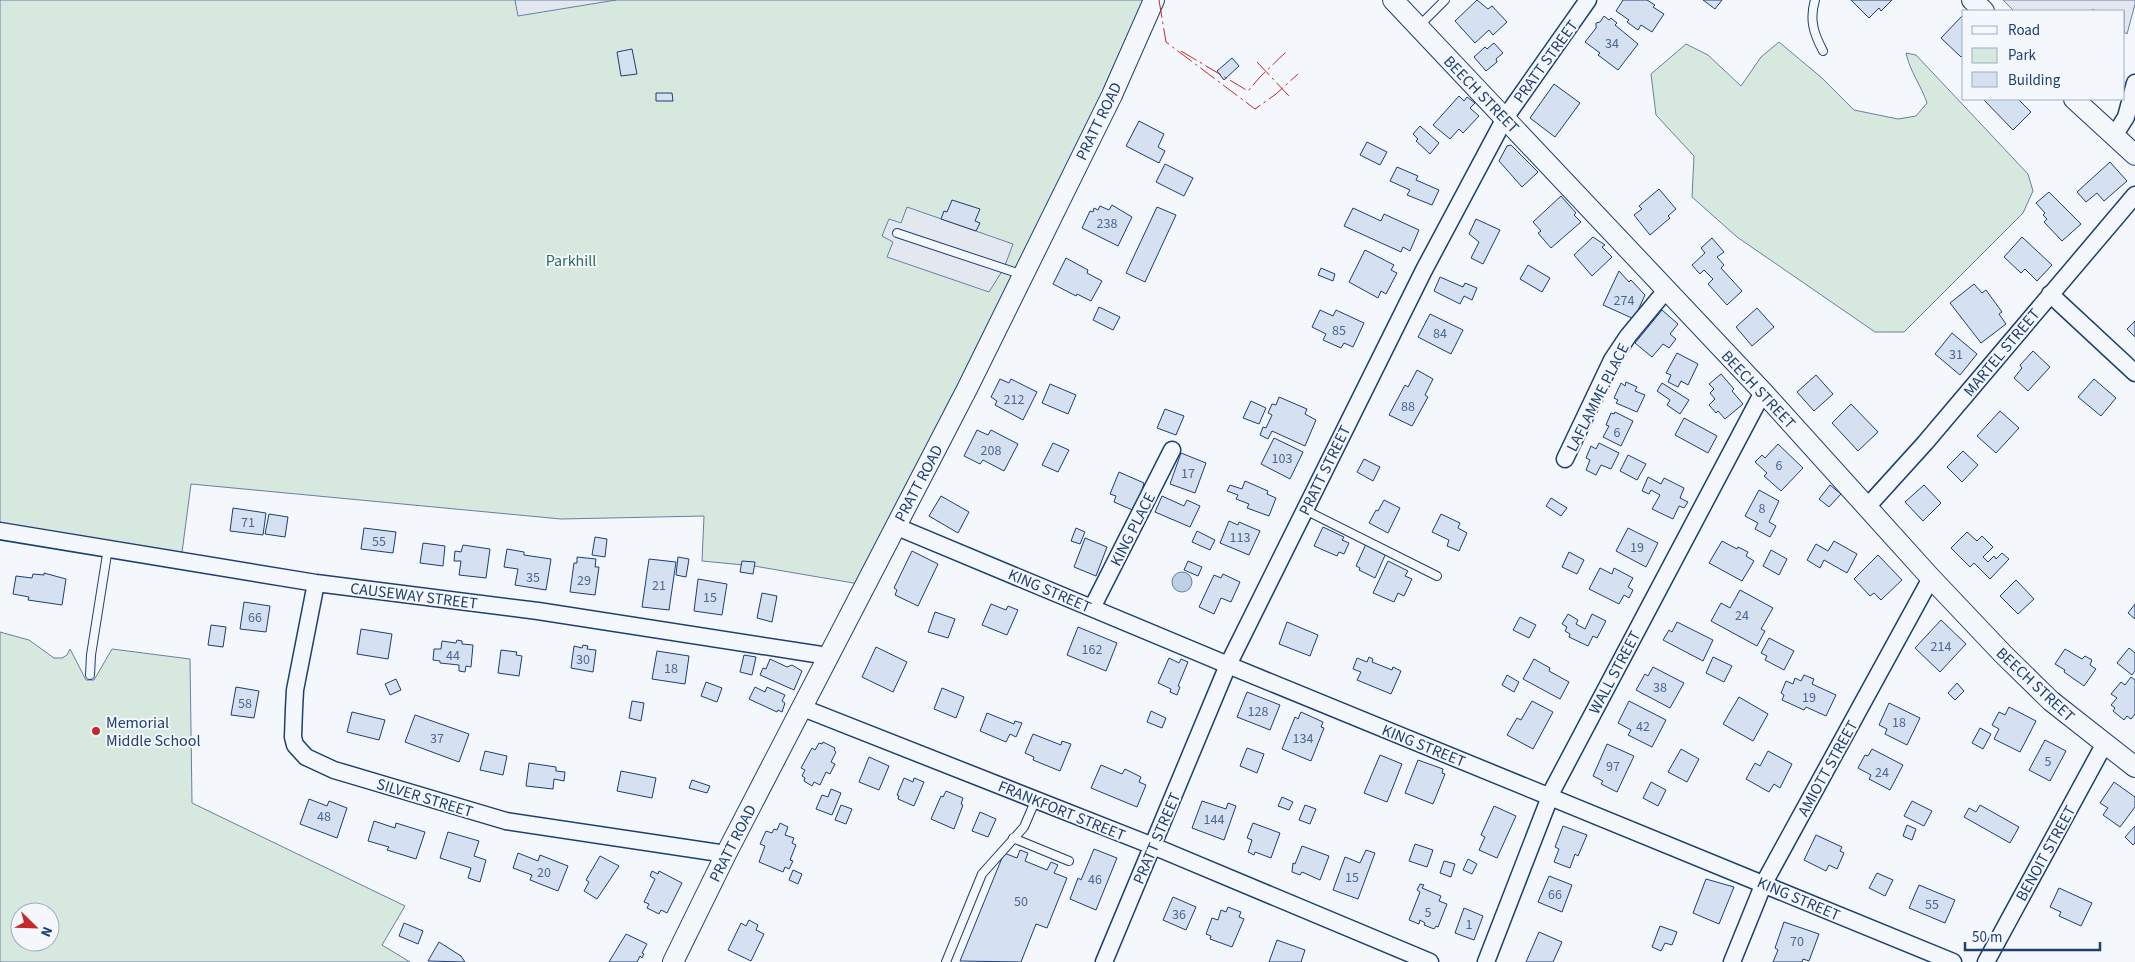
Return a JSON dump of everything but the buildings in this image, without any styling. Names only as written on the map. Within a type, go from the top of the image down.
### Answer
[{"type":"street","name":"PRATT ROAD","points":[[673,962],[726,854],[967,389],[1112,95],[1154,0]]},
{"type":"street","name":"BEECH STREET","points":[[1393,0],[1667,289],[1931,578],[2041,692],[2135,767]]},
{"type":"street","name":"PRATT STREET","points":[[1104,962],[1228,665],[1424,270],[1505,118],[1588,0]]},
{"type":"street","points":[[1972,0],[1983,10]]},
{"type":"street","points":[[2114,136],[2126,117],[2135,83]]},
{"type":"street","points":[[2075,100],[2135,154]]},
{"type":"street","name":"MARTEL STREET","points":[[1867,507],[1925,443],[2135,195]]},
{"type":"street","name":"LAFLAMME PLACE","points":[[1565,459],[1612,360],[1628,336],[1667,289]]},
{"type":"street","points":[[2050,294],[2135,373]]},
{"type":"street","name":"WALL STREET","points":[[1486,962],[1550,796],[1763,392]]},
{"type":"street","name":"KING PLACE","points":[[1092,608],[1172,450]]},
{"type":"street","name":"KING STREET","points":[[895,526],[1228,665],[1953,962]]},
{"type":"street","name":"CAUSEWAY STREET","points":[[0,531],[316,583],[538,611],[828,656]]},
{"type":"street","name":"AMIOTT STREET","points":[[1732,962],[1764,883],[1931,578]]},
{"type":"street","name":"SILVER STREET","points":[[316,583],[294,709],[293,737],[295,745],[306,757],[334,770],[506,821],[726,854]]},
{"type":"street","name":"FRANKFORT STREET","points":[[803,708],[1153,846],[1430,962]]},
{"type":"street","name":"BENOIT STREET","points":[[1986,962],[2105,743]]},
{"type":"lane","points":[[1418,28],[1445,0]]},
{"type":"lane","points":[[1815,0],[1811,22],[1814,35],[1823,51]]},
{"type":"lane","points":[[897,233],[1023,275]]},
{"type":"lane","points":[[1305,510],[1437,576]]},
{"type":"lane","points":[[90,675],[91,654],[108,548]]},
{"type":"lane","points":[[946,962],[982,874],[1024,827],[1036,799]]},
{"type":"lane","points":[[1013,838],[1069,860]]},
{"type":"green space","name":"Parkhill","points":[[0,0],[1154,0],[865,585],[754,566],[702,561],[704,516],[561,519],[191,484],[181,560],[0,530]]},
{"type":"green space","points":[[1779,42],[1822,78],[1854,110],[1898,119],[1916,116],[1927,103],[1906,53],[1916,55],[2028,174],[2033,191],[2023,213],[1904,332],[1875,332],[1737,237],[1692,197],[1694,156],[1656,115],[1651,74],[1686,44],[1708,55],[1741,86],[1761,57]]},
{"type":"green space","name":"Memorial Middle School","points":[[0,632],[29,640],[54,658],[62,658],[67,655],[70,649],[86,680],[94,680],[112,649],[190,659],[192,803],[405,906],[382,945],[410,962],[0,962]]},
{"type":"shaded area","points":[[515,0],[616,0],[518,16]]},
{"type":"shaded area","points":[[2003,0],[2135,0],[2127,34],[2125,33],[2125,10],[2013,10]]},
{"type":"shaded area","points":[[907,207],[1013,244],[1004,268],[989,292],[887,257],[893,242],[882,236],[886,226],[889,219],[901,223]]},
{"type":"water","points":[[1182,572],[1189,575],[1192,582],[1189,589],[1182,592],[1175,589],[1172,582],[1175,575]]},
{"type":"power","points":[[1159,0],[1166,42],[1255,109],[1276,94],[1298,74]]},
{"type":"power","points":[[1181,51],[1248,91],[1288,50]]},
{"type":"power","points":[[1257,62],[1289,96]]},
{"type":"place","name":"Memorial Middle School","points":[[96,731]]}]
